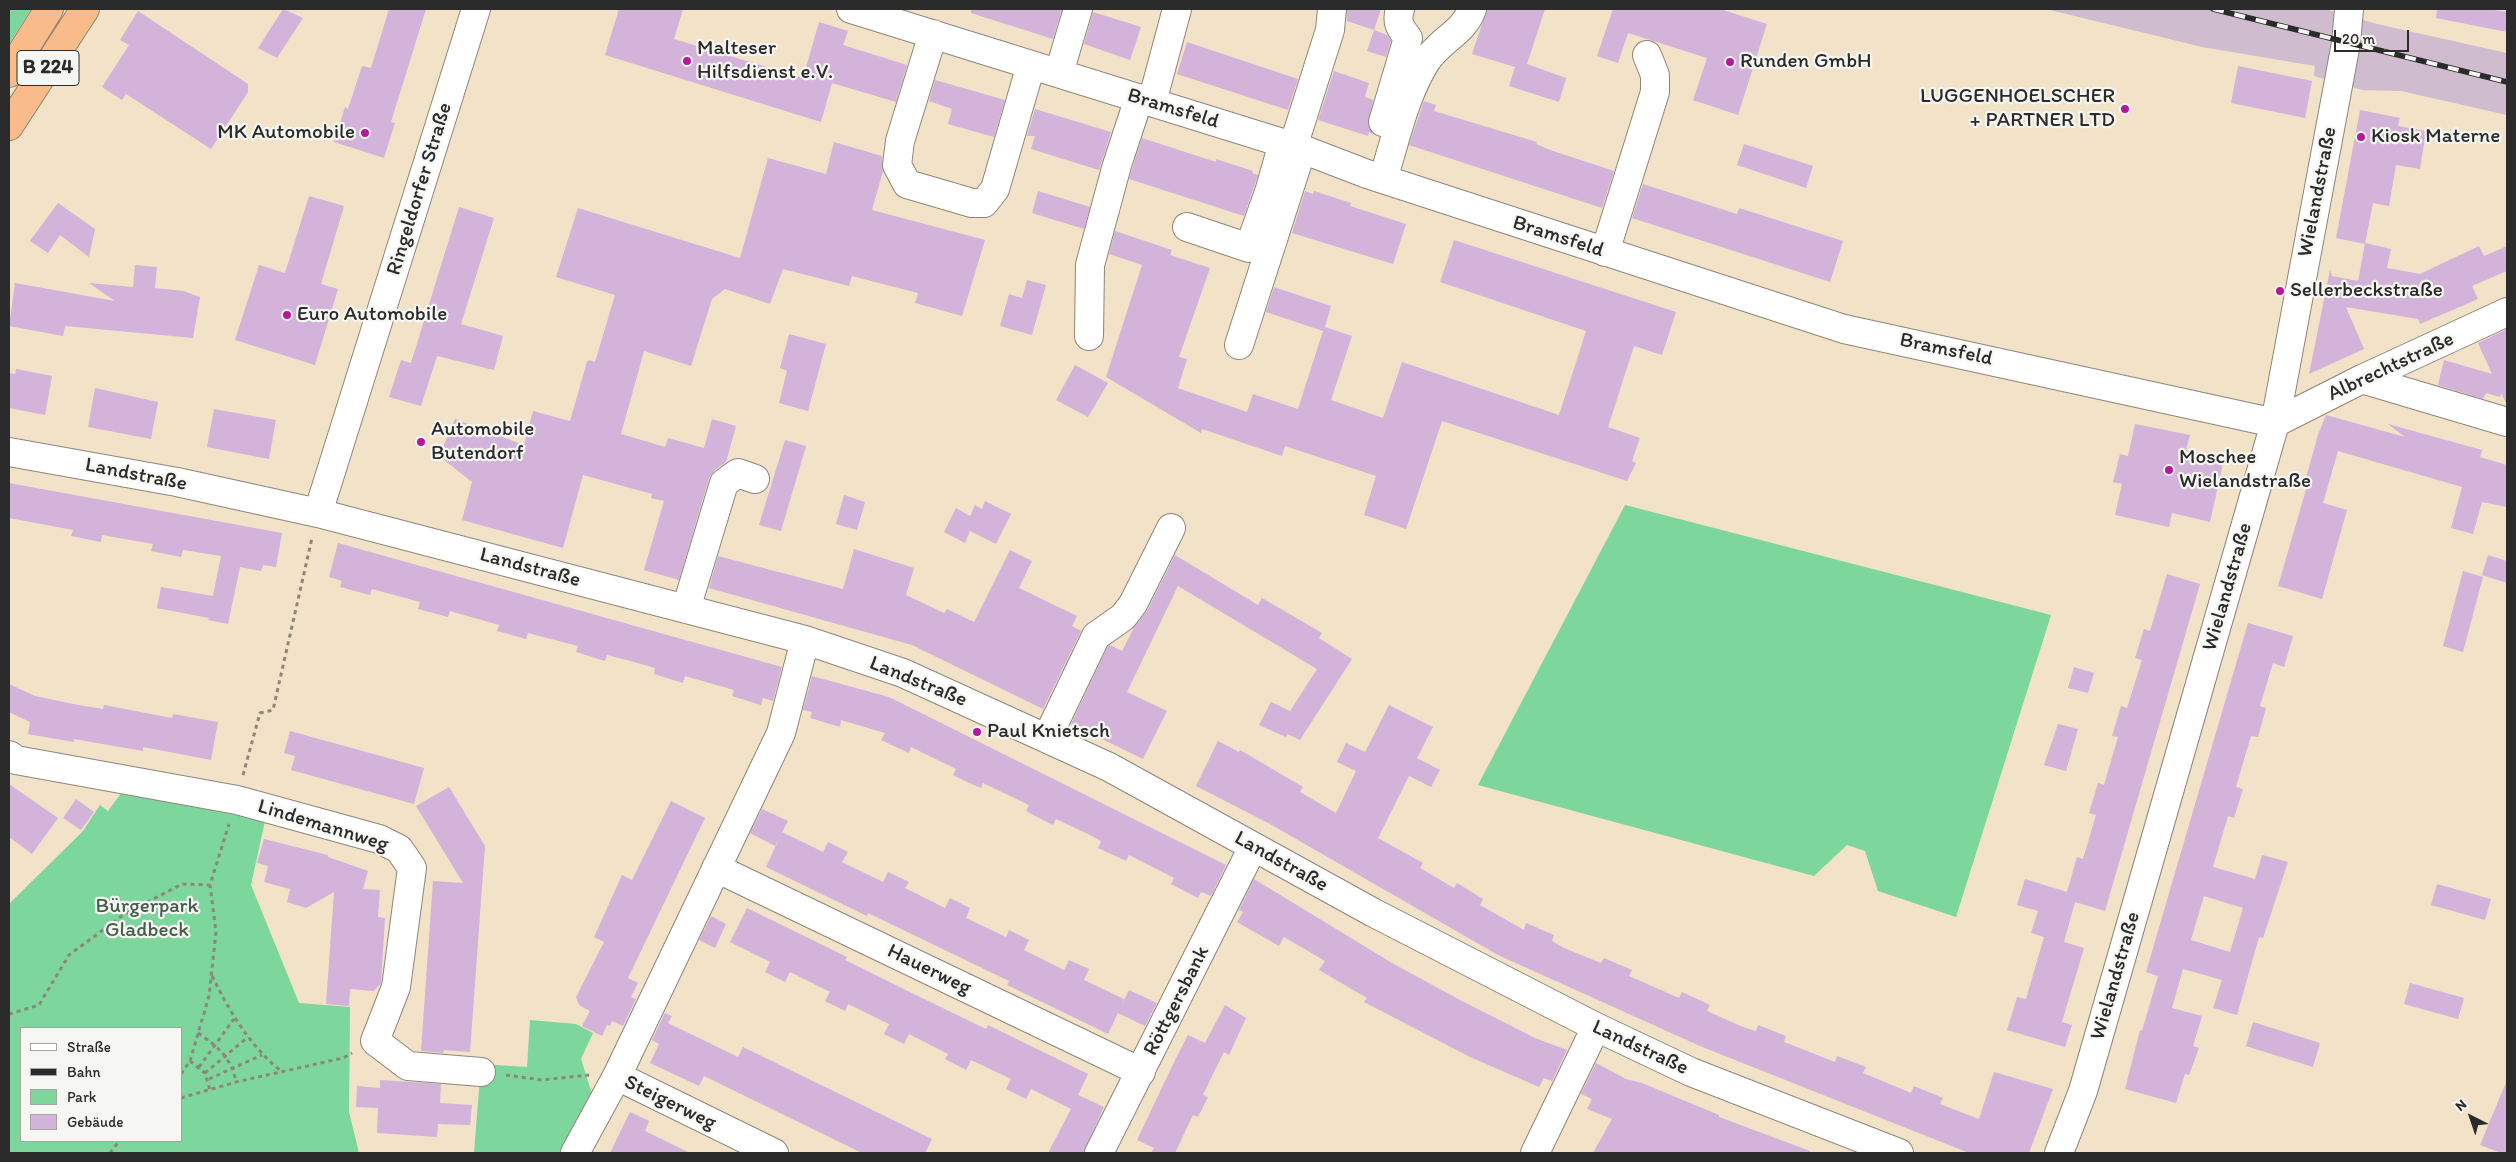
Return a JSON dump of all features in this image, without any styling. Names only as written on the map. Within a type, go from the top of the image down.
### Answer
[{"type":"highway","name":"B 224","points":[[9,73],[49,9]]},
{"type":"highway","name":"B 224","points":[[9,126],[85,9]]},
{"type":"street","name":"Ringeldorfer Straße","points":[[318,513],[476,9]]},
{"type":"street","name":"Bramsfeld","points":[[851,9],[908,17],[933,34],[1293,146],[1375,177],[1844,329],[2275,423]]},
{"type":"street","points":[[1059,74],[1078,9]]},
{"type":"street","points":[[1089,336],[1090,265],[1117,166],[1145,100],[1177,9]]},
{"type":"street","points":[[1239,345],[1293,146],[1330,30],[1332,9]]},
{"type":"street","points":[[1375,177],[1408,38],[1399,27],[1397,18],[1400,9]]},
{"type":"street","points":[[1375,177],[1423,65],[1441,42],[1464,24],[1472,9]]},
{"type":"street","name":"Wielandstraße","points":[[2060,1153],[2083,1091],[2275,423],[2346,43],[2349,9]]},
{"type":"street","points":[[933,34],[900,141],[897,165],[907,184],[972,203],[984,203],[995,189],[1031,64]]},
{"type":"street","points":[[1605,252],[1655,92],[1655,75],[1647,55]]},
{"type":"street","points":[[1187,227],[1249,248],[1270,192],[1293,146]]},
{"type":"street","name":"Albrechtstraße","points":[[2275,423],[2362,379],[2507,312]]},
{"type":"street","points":[[2362,379],[2507,422]]},
{"type":"street","name":"Landstraße","points":[[9,452],[177,482],[318,513],[805,640],[903,673],[1109,767],[1449,952],[1596,1027],[1691,1072],[1899,1153]]},
{"type":"street","points":[[686,609],[724,483],[738,473],[755,479]]},
{"type":"street","points":[[1047,738],[1096,636],[1123,617],[1133,604],[1171,528]]},
{"type":"street","points":[[617,1076],[781,733],[805,640]]},
{"type":"street","name":"Lindemannweg","points":[[9,755],[16,760],[237,800],[379,839],[399,848],[412,868],[411,877],[396,987],[374,1041],[408,1066],[481,1072]]},
{"type":"street","name":"Röttgersbank","points":[[1100,1153],[1253,847]]},
{"type":"street","name":"Hauerweg","points":[[716,868],[1141,1072]]},
{"type":"street","points":[[1535,1153],[1596,1027]]},
{"type":"street","name":"Steigerweg","points":[[575,1153],[617,1076],[774,1153]]},
{"type":"path","points":[[182,1073],[190,1061],[209,996],[216,932],[210,885],[237,800],[260,713],[273,710],[318,513]]},
{"type":"path","points":[[9,1014],[39,1005],[69,955],[123,914],[182,884],[210,885]]},
{"type":"path","points":[[211,975],[234,1018],[262,1055],[281,1071]]},
{"type":"path","points":[[199,1067],[234,1018]]},
{"type":"path","points":[[198,1033],[215,1045],[226,1056],[234,1068],[236,1082]]},
{"type":"path","points":[[205,1073],[248,1036]]},
{"type":"path","points":[[208,1079],[262,1055]]},
{"type":"path","points":[[182,1098],[236,1082],[343,1058]]},
{"type":"path","points":[[190,1061],[205,1073],[210,1090]]},
{"type":"path","points":[[481,1072],[542,1080],[582,1074],[617,1076]]},
{"type":"path","points":[[110,1153],[119,1142]]},
{"type":"shaded area","points":[[2046,9],[2325,9],[2377,24],[2507,53],[2507,115],[2401,91],[2362,90],[2314,76],[2315,66],[2202,47]]},
{"type":"green space","points":[[9,9],[31,9],[9,44]]},
{"type":"green space","points":[[1625,505],[2051,615],[1956,917],[1878,891],[1865,851],[1847,845],[1814,876],[1478,785]]},
{"type":"green space","name":"Bürgerpark Gladbeck","points":[[122,792],[265,821],[251,885],[299,1003],[350,1007],[349,1112],[359,1153],[9,1153],[9,904],[83,831],[100,805],[108,811]]},
{"type":"green space","points":[[530,1020],[576,1024],[593,1033],[581,1059],[592,1094],[564,1153],[474,1153],[481,1064],[527,1067]]},
{"type":"building","points":[[283,9],[303,18],[277,58],[258,48]]},
{"type":"building","points":[[389,9],[426,9],[391,122],[395,123],[384,158],[334,142],[345,107],[348,109],[362,66],[371,68]]},
{"type":"building","points":[[619,9],[683,9],[674,39],[803,78],[819,22],[848,31],[843,45],[907,65],[896,102],[832,83],[821,122],[605,55]]},
{"type":"building","points":[[971,9],[1062,9],[1053,39],[971,13]]},
{"type":"building","points":[[1347,9],[1381,9],[1374,30],[1347,21]]},
{"type":"building","points":[[1487,9],[1545,9],[1527,64],[1566,78],[1559,102],[1509,86],[1515,67],[1472,54]]},
{"type":"building","points":[[1613,9],[1720,9],[1767,24],[1738,115],[1693,100],[1707,58],[1628,33],[1618,63],[1597,56]]},
{"type":"building","points":[[2437,9],[2487,9],[2507,12],[2507,32],[2436,18]]},
{"type":"building","points":[[138,11],[248,84],[248,92],[211,149],[126,94],[122,100],[102,87],[129,45],[120,40]]},
{"type":"building","points":[[1093,12],[1141,27],[1130,60],[1084,44]]},
{"type":"building","points":[[1374,30],[1387,35],[1391,41],[1386,57],[1367,51]]},
{"type":"building","points":[[1187,42],[1298,79],[1288,110],[1177,74]]},
{"type":"building","points":[[2238,66],[2312,81],[2305,118],[2231,103]]},
{"type":"building","points":[[1334,71],[1369,83],[1365,97],[1373,100],[1368,125],[1373,134],[1369,132],[1368,136],[1318,120]]},
{"type":"building","points":[[935,80],[1005,100],[994,137],[948,124],[952,109],[929,101]]},
{"type":"building","points":[[1424,101],[1436,105],[1434,111],[1537,142],[1536,144],[1550,150],[1614,171],[1602,208],[1409,145]]},
{"type":"building","points":[[1035,109],[1111,132],[1099,170],[1031,149],[1035,136],[1027,136]]},
{"type":"building","points":[[2360,110],[2400,118],[2398,126],[2426,131],[2420,169],[2396,165],[2389,206],[2373,203],[2365,244],[2336,238]]},
{"type":"building","points":[[1142,138],[1216,162],[1216,159],[1253,171],[1252,173],[1258,175],[1244,216],[1129,179]]},
{"type":"building","points":[[834,142],[882,156],[883,171],[872,210],[985,240],[962,316],[915,303],[918,293],[852,276],[849,286],[783,269],[770,304],[725,289],[712,299],[691,366],[644,351],[621,434],[665,447],[668,438],[704,448],[712,419],[736,426],[726,462],[715,470],[709,478],[679,580],[644,570],[664,501],[651,498],[652,494],[583,475],[563,548],[462,520],[472,482],[439,456],[455,419],[524,445],[533,411],[570,421],[587,362],[589,360],[595,362],[615,295],[556,277],[578,208],[740,258],[768,158],[826,174]]},
{"type":"building","points":[[1744,144],[1813,166],[1806,188],[1737,165]]},
{"type":"building","points":[[1643,184],[1737,214],[1739,208],[1843,241],[1830,282],[1632,218]]},
{"type":"building","points":[[1038,191],[1090,207],[1084,229],[1032,213]]},
{"type":"building","points":[[1305,191],[1313,194],[1314,191],[1351,203],[1350,206],[1406,224],[1393,264],[1292,233]]},
{"type":"building","name":"Euro Automobile","points":[[309,196],[344,206],[321,284],[338,289],[315,365],[235,340],[259,265],[285,273]]},
{"type":"building","points":[[58,203],[95,229],[89,257],[60,235],[48,253],[30,241]]},
{"type":"building","points":[[459,207],[494,218],[461,324],[503,336],[494,370],[437,356],[421,406],[389,397],[401,360],[411,363]]},
{"type":"building","points":[[1115,231],[1172,250],[1170,255],[1210,268],[1179,357],[1187,359],[1178,388],[1247,412],[1253,394],[1298,409],[1323,331],[1266,312],[1274,287],[1331,306],[1325,327],[1352,336],[1331,400],[1383,418],[1402,362],[1559,415],[1586,331],[1440,282],[1454,240],[1676,312],[1662,355],[1634,346],[1608,427],[1640,438],[1632,461],[1636,463],[1627,481],[1442,421],[1406,529],[1364,515],[1376,476],[1285,446],[1282,456],[1202,429],[1201,433],[1106,377],[1142,265],[1109,254]]},
{"type":"building","points":[[2365,243],[2391,249],[2387,268],[2420,274],[2479,246],[2484,256],[2507,246],[2507,271],[2472,286],[2478,299],[2420,324],[2418,319],[2346,307],[2364,349],[2309,374],[2330,270],[2332,276],[2358,281]]},
{"type":"building","points":[[135,265],[157,267],[155,288],[184,291],[200,297],[193,338],[65,326],[63,336],[9,326],[15,283],[115,301],[89,283],[133,287]]},
{"type":"building","points":[[1027,280],[1046,285],[1032,335],[1000,326],[1009,294],[1022,298]]},
{"type":"building","points":[[2507,329],[2507,405],[2501,393],[2500,397],[2486,393],[2483,399],[2438,385],[2444,360],[2492,374],[2478,343]]},
{"type":"building","points":[[789,334],[826,344],[808,411],[779,403],[787,371],[780,368]]},
{"type":"building","points":[[1075,365],[1108,383],[1088,417],[1056,400]]},
{"type":"building","points":[[16,369],[52,376],[45,415],[9,408],[9,373],[15,374]]},
{"type":"building","points":[[95,388],[158,402],[151,439],[88,427]]},
{"type":"building","points":[[214,409],[276,420],[269,459],[207,447]]},
{"type":"building","points":[[2326,415],[2405,437],[2388,424],[2482,450],[2480,457],[2507,465],[2507,507],[2482,502],[2473,534],[2451,528],[2462,487],[2338,451],[2323,503],[2347,510],[2322,599],[2278,586],[2307,486],[2304,485],[2318,435]]},
{"type":"building","name":"Moschee Wielandstraße","points":[[2135,424],[2190,435],[2186,450],[2224,459],[2210,522],[2172,513],[2169,527],[2115,515],[2122,484],[2113,482],[2120,454],[2128,456]]},
{"type":"building","points":[[785,440],[806,446],[781,531],[759,525]]},
{"type":"building","points":[[9,483],[282,533],[276,567],[263,565],[261,571],[240,567],[228,624],[208,620],[209,618],[157,608],[161,587],[213,596],[221,556],[183,550],[181,557],[151,551],[153,544],[102,535],[101,542],[71,536],[73,530],[9,518]]},
{"type":"building","points":[[844,495],[865,502],[857,530],[836,524]]},
{"type":"building","points":[[985,501],[1011,514],[996,544],[970,531],[965,543],[944,532],[956,508],[970,516],[975,505],[982,509]]},
{"type":"building","points":[[338,543],[782,667],[773,701],[763,698],[761,705],[732,696],[734,690],[685,676],[683,683],[654,674],[655,668],[607,655],[605,661],[576,652],[578,646],[528,633],[526,639],[497,631],[499,625],[450,611],[448,617],[418,609],[420,602],[372,589],[370,595],[340,587],[342,581],[329,577]]},
{"type":"building","points":[[854,549],[914,568],[906,595],[944,613],[947,609],[974,622],[1010,550],[1032,561],[1019,588],[1077,616],[1072,626],[1081,631],[1043,709],[912,645],[709,588],[718,556],[843,589]]},
{"type":"building","points":[[1175,555],[1258,605],[1262,598],[1322,633],[1319,638],[1352,659],[1300,740],[1287,734],[1286,737],[1259,725],[1271,702],[1290,711],[1317,669],[1178,586],[1127,692],[1167,711],[1143,759],[1071,724],[1108,646],[1110,645],[1122,651],[1134,628],[1147,611]]},
{"type":"building","points":[[2488,555],[2507,561],[2507,583],[2482,575]]},
{"type":"building","points":[[2463,571],[2483,577],[2463,652],[2443,646]]},
{"type":"building","points":[[2167,574],[2200,584],[2105,911],[2075,902],[2064,942],[2084,948],[2062,1022],[2072,1025],[2065,1047],[2007,1030],[2017,997],[2026,999],[2044,937],[2031,933],[2038,911],[2017,905],[2025,879],[2067,892],[2077,857],[2083,859],[2096,815],[2089,813],[2098,783],[2104,785],[2118,737],[2112,736],[2121,706],[2127,708],[2142,660],[2135,658],[2144,629],[2150,631]]},
{"type":"building","points":[[2248,623],[2293,636],[2284,667],[2273,663],[2260,706],[2266,708],[2258,737],[2251,736],[2236,787],[2243,789],[2234,818],[2228,816],[2213,867],[2255,879],[2262,855],[2288,862],[2263,938],[2259,937],[2237,1015],[2213,1008],[2222,980],[2183,969],[2172,1008],[2202,1016],[2193,1046],[2199,1048],[2189,1075],[2185,1074],[2176,1103],[2125,1089],[2140,1030],[2142,1031],[2158,976],[2146,972]],"holes":[[[2204,896],[2243,908],[2230,952],[2191,940]]]},
{"type":"building","points":[[2074,667],[2094,673],[2088,693],[2068,688]]},
{"type":"building","points":[[812,676],[889,697],[1226,865],[1211,896],[1201,892],[1198,898],[1171,884],[1174,878],[1129,855],[1126,861],[1098,848],[1101,841],[1090,835],[1056,819],[1053,825],[1026,811],[1029,805],[983,783],[981,788],[967,782],[953,775],[956,769],[911,747],[909,753],[881,740],[885,733],[841,720],[840,727],[810,718],[812,712],[803,710]]},
{"type":"building","points":[[9,684],[35,696],[78,705],[103,709],[104,705],[172,718],[173,714],[218,722],[211,760],[143,747],[143,751],[74,739],[74,742],[28,734],[30,722],[9,712]]},
{"type":"building","points":[[1389,705],[1433,727],[1417,758],[1440,770],[1431,787],[1409,776],[1378,838],[1423,863],[1420,868],[1454,888],[1457,883],[1483,899],[1480,905],[1524,930],[1526,923],[1554,935],[1552,941],[1564,948],[1601,963],[1604,958],[1632,970],[1629,976],[1679,998],[1682,992],[1710,1005],[1707,1011],[1743,1027],[1756,1031],[1758,1025],[1786,1036],[1784,1042],[1835,1062],[1837,1056],[1866,1067],[1863,1073],[1911,1093],[1914,1086],[1943,1098],[1940,1104],[1979,1119],[1994,1072],[2053,1089],[2029,1153],[1969,1153],[1700,1046],[1498,955],[1270,824],[1196,786],[1218,741],[1239,752],[1240,750],[1303,787],[1300,792],[1336,813],[1356,771],[1337,762],[1346,743],[1365,752]]},
{"type":"building","points":[[2058,724],[2078,729],[2066,771],[2044,765]]},
{"type":"building","points":[[290,731],[424,768],[414,804],[291,770],[295,756],[284,753]]},
{"type":"building","points":[[9,784],[58,818],[32,854],[9,837]]},
{"type":"building","points":[[449,787],[485,846],[470,1052],[444,1050],[443,1053],[421,1051],[433,881],[463,883],[416,806]]},
{"type":"building","points":[[76,799],[94,812],[81,830],[63,818]]},
{"type":"building","points":[[671,801],[705,818],[628,978],[638,983],[631,997],[636,999],[623,1026],[612,1021],[610,1026],[607,1025],[602,1036],[582,1026],[590,1011],[579,1005],[576,997],[604,942],[594,937],[622,875],[632,880]]},
{"type":"building","points":[[762,809],[788,821],[775,846],[750,833]]},
{"type":"building","points":[[782,832],[823,852],[828,842],[848,852],[842,862],[883,882],[888,872],[909,882],[905,888],[945,908],[950,898],[970,908],[966,918],[1006,937],[1009,930],[1029,940],[1024,950],[1064,970],[1069,960],[1089,969],[1084,980],[1124,999],[1122,1004],[1129,990],[1157,1003],[1145,1026],[1118,1013],[1108,1034],[1007,985],[1009,981],[868,913],[867,916],[766,867]]},
{"type":"building","points":[[264,839],[328,855],[328,857],[368,871],[363,889],[380,890],[378,917],[385,918],[381,983],[374,991],[350,989],[349,1006],[326,1004],[334,892],[306,908],[287,902],[290,889],[264,882],[268,866],[257,863]]},
{"type":"building","points":[[1254,879],[1392,963],[1535,1038],[1567,1050],[1552,1081],[1544,1078],[1539,1087],[1470,1057],[1364,1002],[1367,998],[1319,970],[1325,961],[1284,937],[1279,946],[1237,922],[1243,912],[1239,910]]},
{"type":"building","points":[[2437,884],[2491,899],[2485,920],[2431,905]]},
{"type":"building","points":[[747,908],[847,957],[845,960],[922,998],[986,1029],[988,1025],[1088,1074],[1078,1095],[1104,1107],[1083,1153],[1048,1153],[1071,1109],[1031,1089],[1026,1099],[1006,1089],[1011,1079],[971,1060],[966,1070],[945,1059],[948,1054],[909,1034],[904,1044],[884,1034],[889,1024],[848,1004],[845,1011],[825,1001],[830,992],[790,972],[785,982],[765,972],[770,962],[730,942]]},
{"type":"building","points":[[711,916],[726,924],[715,948],[699,940]]},
{"type":"building","points":[[2410,983],[2464,998],[2458,1019],[2404,1004]]},
{"type":"building","points":[[1225,1005],[1246,1018],[1229,1055],[1224,1052],[1203,1095],[1208,1097],[1198,1117],[1193,1115],[1175,1153],[1151,1153],[1154,1148],[1137,1140],[1177,1056],[1188,1035],[1205,1043]]},
{"type":"building","points":[[665,1013],[672,1016],[668,1023],[738,1057],[743,1047],[932,1139],[925,1153],[862,1153],[704,1076],[699,1086],[650,1063],[659,1044],[652,1040]]},
{"type":"building","points":[[2253,1022],[2320,1043],[2313,1067],[2246,1046]]},
{"type":"building","points":[[1596,1063],[1626,1079],[1642,1083],[1719,1115],[1719,1117],[1810,1151],[1810,1153],[1593,1153],[1612,1119],[1587,1109],[1592,1099],[1581,1094]]},
{"type":"building","points":[[380,1080],[441,1084],[440,1103],[472,1105],[470,1125],[438,1124],[437,1137],[377,1133],[378,1108],[356,1107],[357,1086],[380,1088]]},
{"type":"building","points":[[2507,1080],[2507,1153],[2501,1153],[2480,1145]]},
{"type":"building","points":[[630,1112],[649,1121],[645,1131],[690,1153],[610,1153]]},
{"type":"railway","points":[[2213,9],[2507,82]]},
{"type":"place","name":"Malteser Hilfsdienst e.V.","points":[[687,61]]},
{"type":"place","name":"Runden GmbH","points":[[1730,62]]},
{"type":"place","name":"LUGGENHOELSCHER + PARTNER LTD","points":[[2125,109]]},
{"type":"place","name":"MK Automobile","points":[[365,133]]},
{"type":"place","name":"Kiosk Materne","points":[[2361,137]]},
{"type":"place","name":"Sellerbeckstraße","points":[[2280,291]]},
{"type":"place","name":"Euro Automobile","points":[[287,315]]},
{"type":"place","name":"Automobile Butendorf","points":[[421,442]]},
{"type":"place","name":"Moschee Wielandstraße","points":[[2169,470]]},
{"type":"place","name":"Paul Knietsch","points":[[977,732]]}]
